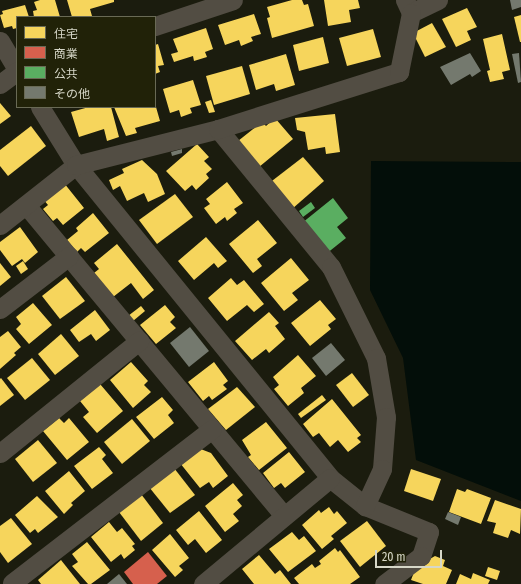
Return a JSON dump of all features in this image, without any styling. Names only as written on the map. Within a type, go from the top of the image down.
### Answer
[{"type":"street","points":[[156,26],[234,0]]},
{"type":"street","points":[[0,225],[76,165],[218,129],[399,72],[408,6],[438,0]]},
{"type":"street","points":[[0,41],[16,68]]},
{"type":"street","points":[[0,84],[16,71]]},
{"type":"street","points":[[41,108],[76,165],[330,478],[365,506],[429,532],[421,556],[384,584]]},
{"type":"street","points":[[218,129],[331,268],[376,358],[386,417],[382,470],[365,506]]},
{"type":"street","points":[[26,205],[284,516]]},
{"type":"street","points":[[0,309],[69,256]]},
{"type":"street","points":[[0,453],[139,340]]},
{"type":"street","points":[[0,573],[12,584],[212,429]]},
{"type":"street","points":[[203,584],[330,478]]},
{"type":"shaded area","points":[[371,161],[521,162],[521,501],[416,460],[403,358],[370,290]]},
{"type":"building: 住宅","points":[[40,0],[55,0],[60,16],[34,16],[33,11],[37,10],[34,2]]},
{"type":"building: 住宅","points":[[67,0],[114,0],[114,2],[90,9],[92,16],[72,16]]},
{"type":"building: 住宅","points":[[292,0],[302,0],[304,5],[308,4],[314,26],[272,38],[267,18],[270,17],[267,7]]},
{"type":"building: 住宅","points":[[324,0],[358,0],[360,8],[349,10],[351,22],[328,26]]},
{"type":"building: 住宅","points":[[25,5],[29,16],[16,16],[16,28],[13,29],[12,26],[4,28],[0,15],[3,14],[2,11]]},
{"type":"building: 住宅","points":[[467,8],[477,27],[467,31],[471,40],[456,47],[442,19]]},
{"type":"building: 住宅","points":[[254,14],[261,34],[251,37],[253,41],[241,46],[239,40],[225,45],[218,25]]},
{"type":"building: 住宅","points":[[521,15],[521,42],[520,42],[514,17]]},
{"type":"building: 住宅","points":[[432,23],[446,47],[425,57],[413,33]]},
{"type":"building: 住宅","points":[[206,28],[213,49],[205,52],[207,57],[194,61],[193,56],[174,62],[171,54],[178,52],[173,39]]},
{"type":"building: 住宅","points":[[373,29],[381,57],[347,66],[339,38]]},
{"type":"building: 住宅","points":[[502,34],[510,70],[502,72],[504,79],[490,82],[487,71],[490,70],[483,39]]},
{"type":"building: 住宅","points":[[323,37],[329,63],[299,71],[293,45]]},
{"type":"building: 住宅","points":[[158,44],[164,65],[158,66],[160,72],[156,74],[156,45]]},
{"type":"building: 住宅","points":[[286,54],[295,85],[276,91],[274,84],[256,90],[249,65]]},
{"type":"building: 住宅","points":[[242,66],[250,94],[214,105],[206,76]]},
{"type":"building: 住宅","points":[[193,80],[201,105],[190,108],[192,113],[181,117],[179,110],[170,113],[163,89]]},
{"type":"building: 住宅","points":[[211,100],[215,112],[209,113],[205,102]]},
{"type":"building: 住宅","points":[[0,103],[11,116],[0,124]]},
{"type":"building: 住宅","points":[[156,107],[160,121],[135,128],[137,133],[126,136],[114,108]]},
{"type":"building: 住宅","points":[[85,108],[111,108],[119,137],[107,141],[104,129],[79,137],[71,112]]},
{"type":"building: 住宅","points":[[335,114],[340,152],[326,154],[325,147],[308,150],[305,132],[297,130],[295,118]]},
{"type":"building: 住宅","points":[[275,118],[293,139],[259,167],[238,141],[262,122],[266,126]]},
{"type":"building: 住宅","points":[[31,126],[46,146],[8,176],[0,166],[0,150]]},
{"type":"building: 住宅","points":[[197,144],[209,157],[204,161],[212,169],[206,174],[209,178],[196,190],[192,185],[185,191],[166,171]]},
{"type":"building: 住宅","points":[[303,157],[324,181],[292,209],[268,184]]},
{"type":"building: 住宅","points":[[142,160],[157,174],[165,194],[148,202],[144,193],[127,201],[120,186],[113,190],[109,180],[124,173],[122,169]]},
{"type":"building: 住宅","points":[[227,182],[243,203],[234,209],[237,213],[227,221],[225,217],[216,224],[204,208],[210,204],[206,199]]},
{"type":"building: 住宅","points":[[64,183],[84,208],[63,225],[57,218],[53,221],[43,209],[48,205],[43,199]]},
{"type":"building: 住宅","points":[[175,194],[193,217],[157,244],[139,220]]},
{"type":"building: 住宅","points":[[93,213],[109,233],[85,252],[81,248],[77,252],[67,240],[78,231],[76,228]]},
{"type":"building: 住宅","points":[[258,220],[277,243],[257,259],[262,266],[253,273],[229,244]]},
{"type":"building: 住宅","points":[[20,227],[38,252],[25,263],[22,259],[12,266],[0,250],[0,242]]},
{"type":"building: 住宅","points":[[206,237],[227,261],[218,268],[214,263],[194,280],[178,261]]},
{"type":"building: 住宅","points":[[117,244],[154,290],[143,299],[131,283],[113,297],[94,273],[99,269],[94,263]]},
{"type":"building: 住宅","points":[[291,258],[309,280],[292,293],[298,300],[284,311],[261,283]]},
{"type":"building: 住宅","points":[[23,261],[28,269],[21,274],[16,266]]},
{"type":"building: 住宅","points":[[0,263],[11,277],[0,286]]},
{"type":"building: 住宅","points":[[66,277],[85,301],[60,319],[42,296]]},
{"type":"building: 住宅","points":[[231,278],[237,285],[244,280],[264,304],[254,312],[247,305],[227,321],[208,298]]},
{"type":"building: 住宅","points":[[320,300],[336,319],[328,325],[331,329],[310,346],[291,323]]},
{"type":"building: 住宅","points":[[33,303],[52,325],[29,344],[16,329],[21,324],[16,317]]},
{"type":"building: 住宅","points":[[165,305],[175,317],[170,322],[176,328],[156,344],[140,325]]},
{"type":"building: 住宅","points":[[141,306],[145,311],[133,321],[128,316]]},
{"type":"building: 住宅","points":[[95,310],[110,330],[96,341],[91,334],[79,342],[70,330]]},
{"type":"building: 住宅","points":[[269,312],[279,323],[275,326],[285,339],[269,353],[266,349],[252,360],[235,341]]},
{"type":"building: 住宅","points":[[8,331],[21,347],[14,353],[16,355],[0,369],[0,337]]},
{"type":"building: 住宅","points":[[61,334],[79,356],[55,375],[38,354]]},
{"type":"building: 住宅","points":[[298,355],[316,376],[301,388],[304,393],[288,406],[274,389],[279,385],[273,377]]},
{"type":"building: 住宅","points":[[32,358],[50,380],[25,400],[7,378]]},
{"type":"building: 住宅","points":[[131,362],[148,381],[144,385],[151,392],[133,408],[110,380]]},
{"type":"building: 住宅","points":[[214,362],[228,381],[223,385],[227,389],[212,400],[209,396],[203,401],[188,382]]},
{"type":"building: 住宅","points":[[352,373],[369,395],[353,407],[336,385]]},
{"type":"building: 住宅","points":[[1,378],[14,395],[0,406],[0,379]]},
{"type":"building: 住宅","points":[[100,384],[123,411],[97,433],[83,417],[89,412],[80,401]]},
{"type":"building: 住宅","points":[[237,387],[255,407],[226,430],[208,409]]},
{"type":"building: 住宅","points":[[322,395],[326,400],[301,418],[298,414]]},
{"type":"building: 住宅","points":[[162,397],[173,410],[168,415],[174,423],[154,439],[136,417]]},
{"type":"building: 住宅","points":[[332,399],[361,435],[357,438],[361,442],[348,452],[338,440],[330,447],[319,433],[313,437],[303,424]]},
{"type":"building: 住宅","points":[[59,418],[64,423],[69,418],[89,442],[67,460],[43,431]]},
{"type":"building: 住宅","points":[[132,419],[150,441],[122,464],[104,442]]},
{"type":"building: 住宅","points":[[266,422],[287,448],[259,470],[248,457],[251,455],[242,440]]},
{"type":"building: 住宅","points":[[38,440],[57,463],[33,482],[15,459]]},
{"type":"building: 住宅","points":[[99,447],[106,455],[102,459],[113,473],[92,489],[74,466]]},
{"type":"building: 住宅","points":[[198,448],[211,453],[228,476],[213,488],[209,482],[200,488],[180,463]]},
{"type":"building: 住宅","points":[[289,452],[305,472],[285,488],[281,483],[274,488],[263,473]]},
{"type":"building: 住宅","points":[[174,468],[195,495],[170,513],[149,487]]},
{"type":"building: 住宅","points":[[411,469],[441,479],[433,501],[404,491]]},
{"type":"building: 住宅","points":[[69,471],[85,491],[71,503],[73,505],[64,514],[45,491]]},
{"type":"building: 住宅","points":[[233,483],[243,495],[237,500],[242,506],[233,514],[239,521],[225,532],[205,506]]},
{"type":"building: 住宅","points":[[457,489],[465,492],[467,489],[491,498],[481,524],[449,512]]},
{"type":"building: 住宅","points":[[141,494],[163,523],[141,541],[119,512]]},
{"type":"building: 住宅","points":[[37,496],[58,517],[38,533],[35,529],[30,533],[15,515]]},
{"type":"building: 住宅","points":[[495,500],[521,509],[520,534],[511,530],[508,538],[493,533],[496,523],[487,521]]},
{"type":"building: 住宅","points":[[329,507],[334,514],[337,511],[347,523],[331,536],[334,539],[322,549],[302,525],[319,510],[321,513]]},
{"type":"building: 住宅","points":[[199,511],[222,540],[206,553],[195,539],[188,545],[176,530]]},
{"type":"building: 住宅","points":[[11,518],[32,544],[8,563],[0,552],[0,526]]},
{"type":"building: 住宅","points":[[367,521],[386,546],[360,567],[340,541]]},
{"type":"building: 住宅","points":[[109,522],[117,532],[122,528],[135,544],[132,546],[135,550],[124,559],[121,554],[111,562],[91,537]]},
{"type":"building: 住宅","points":[[292,532],[299,540],[304,536],[316,551],[288,572],[269,549]]},
{"type":"building: 住宅","points":[[170,534],[189,558],[179,566],[183,570],[175,577],[152,550]]},
{"type":"building: 住宅","points":[[87,542],[110,570],[91,584],[88,584],[72,566],[78,562],[72,554]]},
{"type":"building: 住宅","points":[[335,548],[338,552],[340,550],[360,577],[350,584],[299,584],[294,578],[312,564],[315,568],[321,564],[319,561]]},
{"type":"building: 住宅","points":[[259,555],[275,574],[280,570],[291,584],[254,584],[242,569]]},
{"type":"building: 住宅","points":[[435,556],[445,560],[443,566],[452,570],[446,584],[423,584],[411,580],[416,567]]},
{"type":"building: 住宅","points":[[61,560],[80,584],[41,584],[38,580]]},
{"type":"building: 住宅","points":[[488,567],[500,571],[497,580],[485,576]]},
{"type":"building: 住宅","points":[[473,573],[490,580],[488,584],[456,584],[460,574],[471,579]]},
{"type":"building: 商業","points":[[148,552],[167,576],[157,584],[133,584],[124,572]]},
{"type":"building: 公共","points":[[333,198],[348,218],[337,227],[346,238],[326,254],[302,223]]},
{"type":"building: 公共","points":[[311,202],[315,208],[303,217],[299,211]]},
{"type":"building: その他","points":[[510,0],[521,0],[521,7],[512,10]]},
{"type":"building: その他","points":[[470,53],[481,71],[472,77],[470,74],[451,85],[440,67]]},
{"type":"building: その他","points":[[519,53],[521,82],[518,83],[512,54]]},
{"type":"building: その他","points":[[182,149],[182,153],[172,156],[171,152]]},
{"type":"building: その他","points":[[190,327],[209,351],[189,367],[170,343]]},
{"type":"building: その他","points":[[331,343],[345,360],[326,376],[312,358]]},
{"type":"building: その他","points":[[448,512],[461,517],[458,525],[445,519]]},
{"type":"building: その他","points":[[119,574],[127,584],[107,584]]}]
